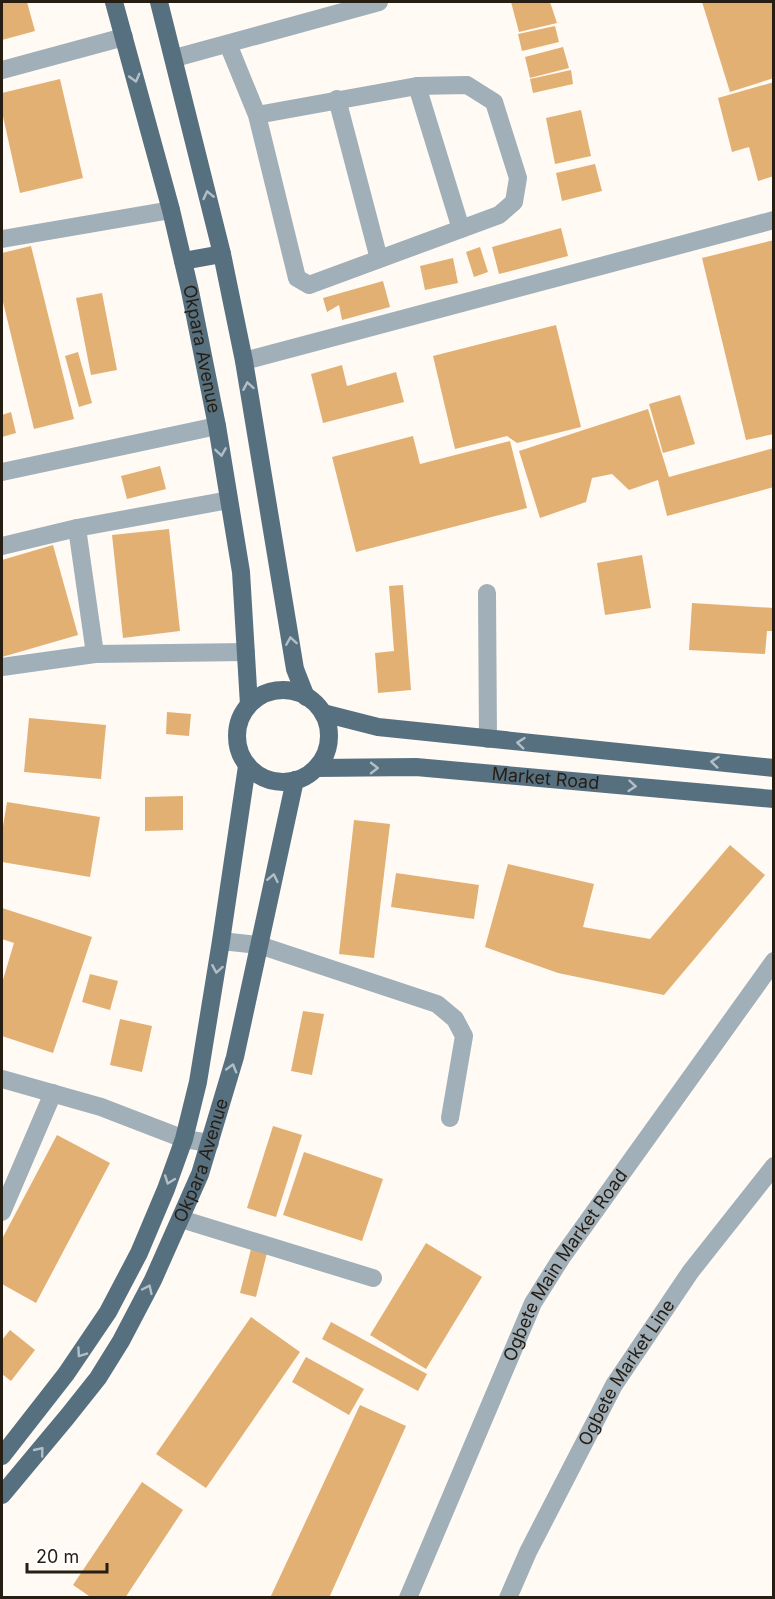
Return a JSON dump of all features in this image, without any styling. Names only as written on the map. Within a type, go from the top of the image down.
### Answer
[{"type":"main road","name":"Okpara Avenue","points":[[114,2],[171,210],[217,426],[241,572],[249,705]]},
{"type":"main road","points":[[159,2],[175,58],[222,254],[244,361],[295,669],[306,697]]},
{"type":"main road","points":[[183,261],[222,254]]},
{"type":"main road","points":[[276,690],[292,691],[306,697],[323,713],[328,727],[328,741],[324,756],[316,768],[306,776],[294,780],[282,782],[257,775],[241,757],[237,735],[238,724],[249,705],[261,696],[276,690]]},
{"type":"main road","name":"Market Road","points":[[323,713],[378,727],[774,768]]},
{"type":"main road","name":"Okpara Avenue","points":[[2,1456],[47,1399],[108,1312],[139,1253],[184,1139],[198,1082],[247,766]]},
{"type":"main road","name":"Market Road","points":[[316,768],[416,767],[774,799]]},
{"type":"main road","name":"Okpara Avenue","points":[[2,1495],[68,1418],[98,1378],[121,1341],[141,1304],[200,1174],[235,1057],[294,780]]},
{"type":"main road","points":[[47,1399],[68,1418]]},
{"type":"street","points":[[175,58],[379,2]]},
{"type":"street","points":[[2,70],[124,37]]},
{"type":"street","points":[[228,44],[257,115],[297,278],[309,285],[499,215],[514,202],[518,178],[494,102],[467,85],[417,86],[257,115]]},
{"type":"street","points":[[417,86],[461,229]]},
{"type":"street","points":[[337,99],[379,259]]},
{"type":"street","points":[[2,239],[171,210]]},
{"type":"street","points":[[244,361],[774,220]]},
{"type":"street","points":[[2,472],[217,426]]},
{"type":"street","points":[[2,546],[76,528],[229,500]]},
{"type":"street","points":[[76,528],[95,654]]},
{"type":"street","points":[[487,593],[488,739]]},
{"type":"street","points":[[2,667],[95,654],[246,652]]},
{"type":"street","points":[[221,941],[259,945],[437,1004],[455,1019],[464,1036],[450,1118]]},
{"type":"street","name":"Ogbete Main Market Road","points":[[408,1598],[533,1303],[562,1257],[774,961]]},
{"type":"street","points":[[2,1079],[101,1107],[184,1139],[210,1143]]},
{"type":"street","points":[[2,1212],[53,1093]]},
{"type":"street","name":"Ogbete Market Line","points":[[508,1598],[528,1552],[614,1385],[691,1271],[774,1166]]},
{"type":"street","points":[[181,1219],[373,1278]]},
{"type":"building","points":[[2,2],[27,2],[35,31],[2,40]]},
{"type":"building","points":[[511,2],[550,2],[557,23],[519,32]]},
{"type":"building","points":[[702,2],[774,2],[774,78],[730,92]]},
{"type":"building","points":[[555,26],[559,42],[522,51],[518,34]]},
{"type":"building","points":[[563,47],[569,68],[530,78],[525,57]]},
{"type":"building","points":[[571,70],[573,84],[533,93],[530,79]]},
{"type":"building","points":[[60,79],[83,178],[20,193],[2,112],[2,93]]},
{"type":"building","points":[[774,82],[774,176],[758,181],[749,147],[732,152],[718,98]]},
{"type":"building","points":[[581,110],[591,156],[555,164],[546,118]]},
{"type":"building","points":[[595,164],[602,191],[562,201],[556,173]]},
{"type":"building","points":[[561,228],[568,256],[499,274],[492,247]]},
{"type":"building","points":[[774,240],[774,434],[746,440],[702,258]]},
{"type":"building","points":[[31,246],[74,419],[34,429],[2,298],[2,253]]},
{"type":"building","points":[[480,247],[488,272],[474,277],[466,252]]},
{"type":"building","points":[[453,258],[458,283],[425,290],[420,266]]},
{"type":"building","points":[[383,281],[390,307],[342,320],[339,305],[327,312],[323,298]]},
{"type":"building","points":[[102,293],[117,370],[91,375],[76,298]]},
{"type":"building","points":[[556,325],[581,427],[517,443],[507,436],[455,449],[433,356]]},
{"type":"building","points":[[78,352],[92,403],[79,407],[65,356]]},
{"type":"building","points":[[342,365],[347,386],[396,372],[404,402],[323,423],[311,374]]},
{"type":"building","points":[[680,395],[695,444],[663,453],[649,404]]},
{"type":"building","points":[[648,409],[669,477],[774,448],[774,487],[667,516],[658,480],[629,490],[612,474],[592,478],[586,502],[540,518],[519,451]]},
{"type":"building","points":[[11,412],[16,433],[2,437],[2,415]]},
{"type":"building","points":[[413,436],[420,464],[510,441],[527,508],[356,552],[332,457]]},
{"type":"building","points":[[160,466],[166,489],[127,499],[121,476]]},
{"type":"building","points":[[169,529],[180,631],[123,638],[112,535]]},
{"type":"building","points":[[53,545],[78,635],[2,657],[2,560]]},
{"type":"building","points":[[642,555],[651,608],[605,615],[597,563]]},
{"type":"building","points":[[403,585],[411,690],[378,693],[375,653],[394,651],[389,586]]},
{"type":"building","points":[[692,603],[774,608],[774,631],[767,631],[765,654],[689,650]]},
{"type":"building","points":[[167,712],[191,714],[189,736],[166,734]]},
{"type":"building","points":[[29,718],[106,725],[101,779],[24,772]]},
{"type":"building","points":[[183,796],[183,830],[145,831],[145,797]]},
{"type":"building","points":[[7,802],[100,817],[90,877],[2,862],[2,832]]},
{"type":"building","points":[[354,820],[390,824],[374,958],[339,954]]},
{"type":"building","points":[[730,845],[765,875],[664,995],[558,973],[485,947],[508,864],[594,884],[583,927],[650,939]]},
{"type":"building","points":[[396,873],[479,885],[474,919],[391,907]]},
{"type":"building","points":[[2,908],[92,937],[53,1053],[2,1036],[2,983],[14,943],[2,939]]},
{"type":"building","points":[[90,974],[118,981],[110,1010],[82,1002]]},
{"type":"building","points":[[303,1011],[324,1014],[312,1075],[291,1071]]},
{"type":"building","points":[[120,1019],[152,1026],[142,1072],[110,1065]]},
{"type":"building","points":[[273,1126],[302,1135],[276,1217],[247,1208]]},
{"type":"building","points":[[57,1135],[110,1163],[36,1303],[2,1284],[2,1239]]},
{"type":"building","points":[[304,1152],[383,1179],[362,1241],[283,1215]]},
{"type":"building","points":[[426,1243],[482,1277],[426,1369],[370,1335]]},
{"type":"building","points":[[251,1249],[267,1253],[256,1297],[240,1293]]},
{"type":"building","points":[[251,1317],[300,1352],[206,1488],[156,1454]]},
{"type":"building","points":[[331,1322],[427,1374],[418,1391],[322,1339]]},
{"type":"building","points":[[10,1330],[35,1350],[11,1381],[2,1374],[2,1340]]},
{"type":"building","points":[[306,1357],[364,1389],[349,1415],[292,1382]]},
{"type":"building","points":[[360,1405],[406,1426],[329,1598],[270,1598]]},
{"type":"building","points":[[142,1482],[183,1510],[125,1598],[92,1598],[73,1585]]}]
